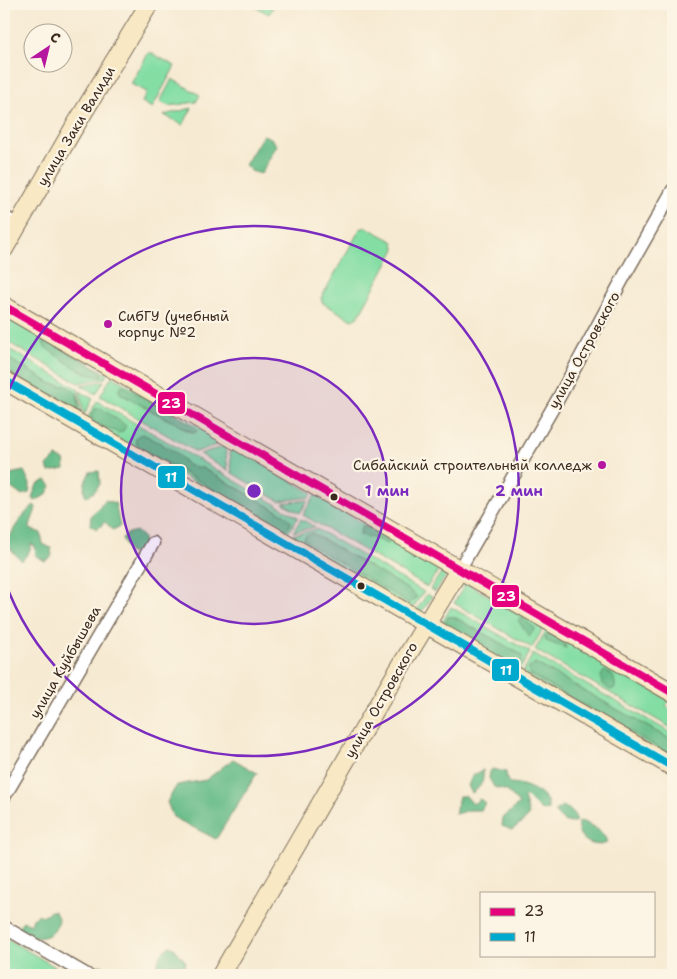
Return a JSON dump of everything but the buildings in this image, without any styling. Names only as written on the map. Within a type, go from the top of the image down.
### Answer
[{"type":"main road","name":"улица Заки Валиди","points":[[4,249],[11,221],[72,131],[149,4]]},
{"type":"main road","points":[[4,306],[673,693]]},
{"type":"main road","points":[[4,380],[673,768]]},
{"type":"main road","name":"улица Островского","points":[[221,975],[426,624],[460,570]]},
{"type":"street","name":"улица Островского","points":[[460,570],[673,190]]},
{"type":"street","name":"улица Куйбышева","points":[[4,797],[153,543]]},
{"type":"street","points":[[4,927],[87,975]]},
{"type":"green space","points":[[250,4],[275,4],[269,14]]},
{"type":"green space","points":[[149,52],[175,66],[152,108],[142,102],[147,92],[131,84]]},
{"type":"green space","points":[[172,79],[200,95],[196,102],[169,106],[160,102]]},
{"type":"green space","points":[[192,108],[183,125],[164,115]]},
{"type":"green space","points":[[263,135],[271,138],[277,145],[261,174],[251,171],[245,165]]},
{"type":"green space","points":[[366,227],[394,242],[395,249],[358,317],[352,320],[323,303],[321,298],[360,229]]},
{"type":"green space","points":[[4,313],[108,374],[105,378],[78,383],[4,340]]},
{"type":"green space","points":[[47,340],[102,372],[102,376],[95,376],[80,371],[45,347],[43,342]]},
{"type":"green space","points":[[4,346],[78,389],[82,418],[4,372],[4,369],[49,395],[57,395],[75,411],[79,407],[77,394],[66,386],[52,384],[4,356]]},
{"type":"green space","points":[[4,356],[52,384],[66,386],[73,390],[77,394],[79,407],[75,411],[73,410],[57,395],[49,395],[4,369]]},
{"type":"green space","points":[[112,376],[225,442],[196,452],[100,396]],"holes":[[[121,394],[197,431],[188,431],[173,421]]]},
{"type":"green space","points":[[104,381],[96,394],[81,385]]},
{"type":"green space","points":[[122,385],[192,425],[197,431],[195,433],[187,430],[121,394],[119,388]]},
{"type":"green space","points":[[80,391],[93,399],[84,415]]},
{"type":"green space","points":[[97,401],[298,517],[287,535],[86,420]],"holes":[[[142,434],[178,454],[189,466],[202,468],[285,515],[291,521],[286,529],[281,528],[139,447],[136,444]]]},
{"type":"green space","points":[[101,408],[126,426],[123,431],[119,433],[92,422],[91,415],[95,409]]},
{"type":"green space","points":[[142,434],[175,452],[188,465],[202,468],[285,515],[291,521],[290,526],[286,529],[281,528],[139,447],[136,444],[136,440],[137,436]]},
{"type":"green space","points":[[229,444],[312,493],[310,497],[279,501],[232,473]]},
{"type":"green space","points":[[225,446],[228,471],[200,454]]},
{"type":"green space","points":[[56,457],[64,460],[65,469],[49,472],[47,466]]},
{"type":"green space","points":[[24,471],[30,484],[29,493],[21,495],[10,487],[5,475]]},
{"type":"green space","points":[[99,471],[100,484],[94,492],[86,497],[84,487],[90,472]]},
{"type":"green space","points":[[46,480],[51,486],[46,495],[35,501],[32,497],[37,485]]},
{"type":"green space","points":[[315,495],[440,568],[427,587],[303,515]]},
{"type":"green space","points":[[105,500],[115,503],[120,526],[113,530],[105,522],[97,529],[90,525],[91,515]]},
{"type":"green space","points":[[308,500],[300,513],[283,503]]},
{"type":"green space","points":[[34,505],[36,507],[35,513],[30,529],[41,533],[43,544],[51,548],[52,556],[45,561],[36,556],[35,546],[31,544],[30,550],[22,561],[7,544],[18,523]]},
{"type":"green space","points":[[301,519],[315,527],[293,532]]},
{"type":"green space","points":[[363,525],[390,542],[387,544],[374,538],[360,535]]},
{"type":"green space","points":[[317,529],[424,592],[412,609],[290,537]]},
{"type":"green space","points":[[136,531],[143,537],[144,545],[138,553],[129,553],[122,538]]},
{"type":"green space","points":[[312,533],[409,590],[417,597],[411,603],[408,603],[309,544],[304,539],[305,536]]},
{"type":"green space","points":[[443,570],[446,576],[435,592],[430,589]]},
{"type":"green space","points":[[466,583],[544,627],[532,648],[454,603]]},
{"type":"green space","points":[[427,594],[432,597],[423,610],[416,611]]},
{"type":"green space","points":[[451,607],[530,652],[519,671],[440,626]],"holes":[[[448,617],[454,617],[520,654],[448,628],[446,625]]]},
{"type":"green space","points":[[448,617],[454,617],[520,654],[522,659],[520,664],[512,665],[448,628],[446,622]]},
{"type":"green space","points":[[522,618],[535,628],[529,637],[518,620]]},
{"type":"green space","points":[[547,629],[673,702],[673,704],[669,702],[666,705],[673,713],[673,729],[535,650]]},
{"type":"green space","points":[[551,633],[564,641],[566,648],[546,641],[545,636]]},
{"type":"green space","points":[[533,654],[673,734],[673,741],[535,663],[531,675],[673,756],[673,759],[522,673]]},
{"type":"green space","points":[[535,663],[673,741],[673,756],[531,675],[529,668]]},
{"type":"green space","points":[[604,671],[613,677],[615,688],[610,690],[603,684],[601,676]]},
{"type":"green space","points":[[233,759],[257,773],[216,839],[173,817],[167,802],[177,785],[206,780]]},
{"type":"green space","points":[[492,769],[506,772],[507,780],[510,783],[520,784],[536,790],[547,801],[548,809],[543,811],[526,796],[524,798],[529,814],[526,819],[512,830],[502,826],[503,818],[519,804],[507,791],[494,787],[489,778]]},
{"type":"green space","points":[[483,770],[482,783],[472,793],[468,786],[472,776]]},
{"type":"green space","points":[[459,796],[466,796],[473,804],[480,799],[485,803],[481,810],[470,810],[455,814]]},
{"type":"green space","points":[[562,806],[575,815],[577,821],[565,822],[556,814],[556,811]]},
{"type":"green space","points":[[581,821],[601,832],[607,843],[596,845],[586,841],[578,829],[578,823]]},
{"type":"green space","points":[[51,911],[55,912],[59,920],[54,931],[50,934],[37,938],[20,933],[19,926],[23,921],[31,925],[33,919],[39,914],[42,916]]},
{"type":"green space","points":[[4,937],[64,972],[70,975],[4,975]]},
{"type":"green space","points":[[170,946],[186,962],[183,970],[174,975],[161,974],[158,972],[160,957]]},
{"type":"green space","points":[[99,965],[118,972],[120,975],[97,975],[91,970]]},
{"type":"transit line","name":"23","points":[[4,306],[673,693]]},
{"type":"transit line","name":"11","points":[[4,380],[673,767]]},
{"type":"place","name":"СибГУ (учебный корпус №2","points":[[108,324]]},
{"type":"place","name":"Сибайский строительный колледж","points":[[602,465]]}]
